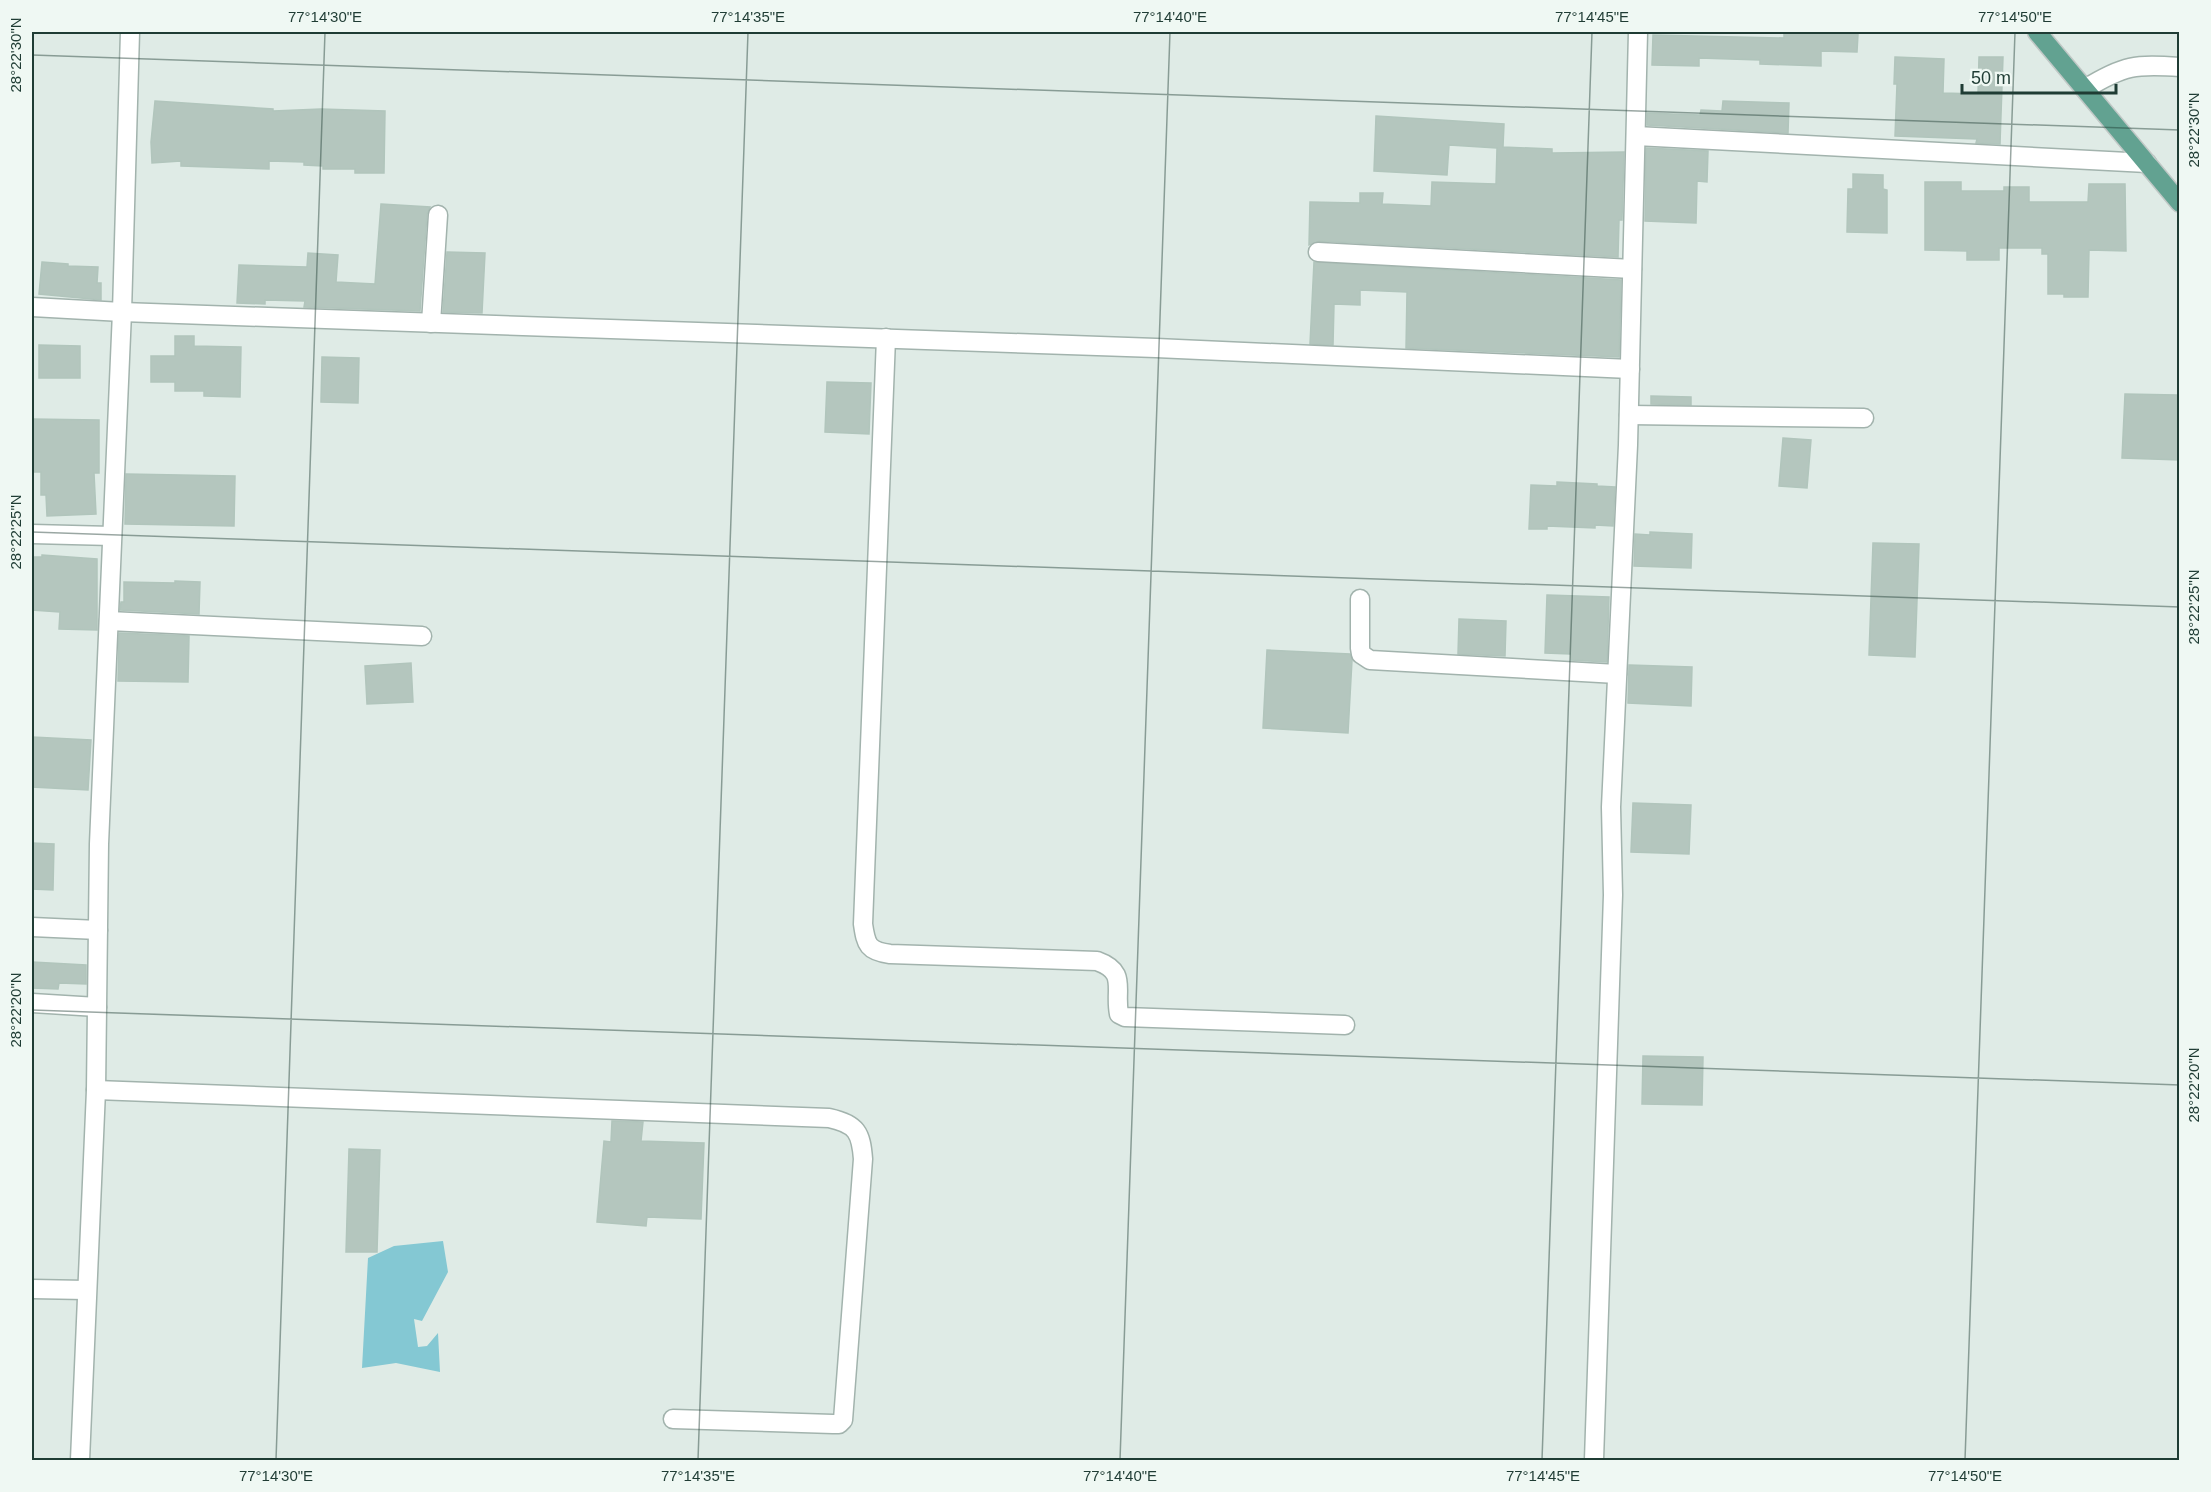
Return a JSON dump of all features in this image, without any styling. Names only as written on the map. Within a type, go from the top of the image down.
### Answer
[{"type":"main road","points":[[2037,32],[2180,203]]},
{"type":"street","points":[[80,1461],[96,1090],[99,843],[122,312],[130,32]]},
{"type":"street","points":[[1594,1461],[1613,895],[1611,807],[1629,415],[1638,32]]},
{"type":"street","points":[[2085,89],[2112,72],[2132,66],[2180,67]]},
{"type":"street","points":[[1636,136],[2148,163]]},
{"type":"street","points":[[431,323],[438,215]]},
{"type":"street","points":[[1318,252],[1632,269]]},
{"type":"street","points":[[32,307],[1156,348],[1630,369]]},
{"type":"street","points":[[886,339],[863,924],[870,948],[890,954],[1097,961],[1108,965],[1116,973],[1119,983],[1119,1014],[1125,1017],[1345,1024]]},
{"type":"street","points":[[1629,415],[1864,418]]},
{"type":"street","points":[[32,534],[112,536]]},
{"type":"street","points":[[1360,599],[1360,648],[1361,654],[1370,660],[1617,674]]},
{"type":"street","points":[[109,621],[422,636]]},
{"type":"street","points":[[32,927],[98,930]]},
{"type":"street","points":[[32,1003],[97,1007]]},
{"type":"street","points":[[96,1090],[830,1118],[846,1122],[857,1131],[863,1159],[843,1420],[838,1424],[833,1424],[673,1419]]},
{"type":"street","points":[[32,1289],[86,1290]]},
{"type":"water","points":[[443,1241],[448,1272],[422,1321],[414,1319],[418,1347],[427,1346],[438,1333],[440,1372],[396,1363],[362,1368],[368,1258],[394,1246]]},
{"type":"building","points":[[1784,32],[1858,34],[1857,52],[1821,51],[1821,66],[1760,64],[1760,60],[1699,58],[1699,66],[1652,65],[1653,35],[1784,38]]},
{"type":"building","points":[[1895,57],[1944,59],[1943,93],[1978,94],[1979,57],[2003,57],[2000,144],[1976,143],[1977,139],[1895,136],[1897,84],[1894,84]]},
{"type":"building","points":[[155,101],[273,109],[273,111],[321,109],[385,111],[384,173],[355,173],[355,169],[323,169],[323,166],[304,165],[304,162],[269,161],[269,169],[181,166],[181,161],[152,163],[151,142]]},
{"type":"building","points":[[1723,101],[1789,103],[1788,133],[1647,125],[1647,113],[1700,115],[1701,110],[1722,111]]},
{"type":"building","points":[[1376,116],[1504,124],[1503,147],[1552,149],[1552,153],[1624,152],[1622,220],[1619,220],[1618,257],[1319,241],[1309,245],[1310,202],[1360,203],[1360,193],[1383,193],[1382,204],[1431,206],[1432,182],[1496,184],[1497,148],[1449,145],[1447,175],[1374,171]]},
{"type":"building","points":[[1646,148],[1708,151],[1707,182],[1697,181],[1696,223],[1645,221]]},
{"type":"building","points":[[1853,174],[1883,175],[1883,189],[1887,190],[1887,233],[1847,232],[1848,189],[1853,189]]},
{"type":"building","points":[[1925,182],[1961,182],[1961,191],[2004,191],[2004,187],[2029,187],[2029,202],[2088,202],[2089,184],[2125,184],[2126,251],[2089,250],[2088,297],[2048,294],[2048,254],[2042,254],[2042,248],[1999,248],[1999,260],[1967,260],[1967,251],[1925,250]]},
{"type":"building","points":[[381,204],[430,207],[427,214],[420,311],[304,307],[305,301],[265,300],[265,304],[237,303],[239,265],[307,267],[308,253],[338,255],[336,282],[375,284]]},
{"type":"building","points":[[447,252],[485,253],[482,313],[443,312]]},
{"type":"building","points":[[42,262],[98,267],[97,283],[101,283],[101,300],[39,294]]},
{"type":"building","points":[[1314,262],[1621,280],[1619,357],[1406,348],[1407,292],[1360,290],[1360,305],[1334,304],[1333,345],[1310,344]]},
{"type":"building","points":[[175,336],[194,336],[194,346],[241,347],[240,397],[204,396],[204,391],[175,391],[175,382],[151,382],[151,356],[175,356]]},
{"type":"building","points":[[39,345],[80,346],[80,378],[39,378]]},
{"type":"building","points":[[322,357],[359,358],[358,403],[321,402]]},
{"type":"building","points":[[827,382],[871,383],[869,434],[825,432]]},
{"type":"building","points":[[2125,394],[2177,395],[2180,460],[2122,458]]},
{"type":"building","points":[[1651,396],[1691,397],[1691,405],[1651,404]]},
{"type":"building","points":[[32,419],[99,420],[99,473],[94,473],[96,514],[47,516],[46,495],[41,495],[41,472],[32,472]]},
{"type":"building","points":[[1783,438],[1811,440],[1807,488],[1779,486]]},
{"type":"building","points":[[126,474],[235,476],[234,526],[125,524]]},
{"type":"building","points":[[1557,482],[1615,487],[1613,526],[1595,525],[1595,528],[1547,526],[1547,529],[1529,529],[1531,485],[1557,486]]},
{"type":"building","points":[[1650,532],[1692,534],[1691,568],[1634,566],[1635,534],[1650,535]]},
{"type":"building","points":[[1873,543],[1919,544],[1915,657],[1869,655]]},
{"type":"building","points":[[42,555],[97,559],[97,630],[59,629],[60,612],[32,610],[32,557],[42,557]]},
{"type":"building","points":[[175,581],[200,582],[199,614],[120,610],[121,602],[124,602],[124,582],[175,583]]},
{"type":"building","points":[[1547,595],[1609,597],[1607,662],[1571,660],[1571,654],[1545,653]]},
{"type":"building","points":[[1459,619],[1506,621],[1505,656],[1458,654]]},
{"type":"building","points":[[119,633],[189,636],[188,682],[118,681]]},
{"type":"building","points":[[1267,650],[1350,654],[1352,660],[1348,733],[1263,728]]},
{"type":"building","points":[[411,663],[413,702],[367,704],[365,666]]},
{"type":"building","points":[[1629,665],[1692,667],[1691,706],[1628,703]]},
{"type":"building","points":[[32,737],[91,740],[88,790],[32,787]]},
{"type":"building","points":[[1633,803],[1691,805],[1689,854],[1631,852]]},
{"type":"building","points":[[32,843],[54,844],[53,890],[32,889]]},
{"type":"building","points":[[32,962],[86,965],[86,984],[59,983],[58,989],[32,988]]},
{"type":"building","points":[[1643,1056],[1703,1057],[1702,1105],[1642,1104]]},
{"type":"building","points":[[612,1121],[643,1122],[641,1141],[704,1143],[701,1219],[647,1217],[646,1226],[597,1222],[604,1141],[611,1142]]},
{"type":"building","points":[[349,1149],[380,1150],[377,1252],[346,1252]]}]
